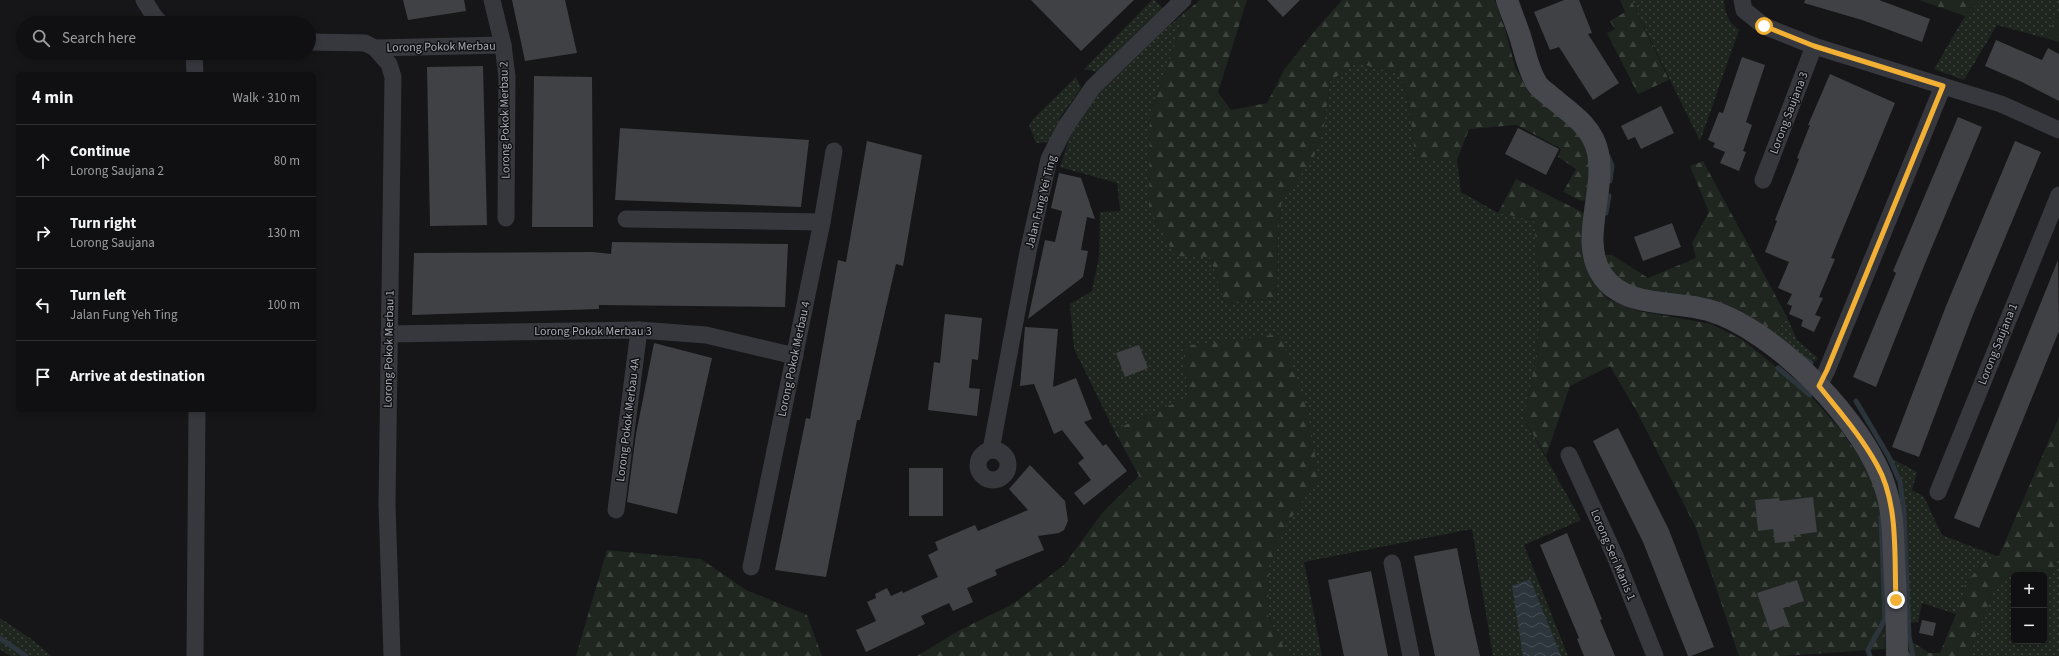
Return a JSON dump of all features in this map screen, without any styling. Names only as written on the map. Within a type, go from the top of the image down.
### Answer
[{"type":"street","points":[[144,0],[155,16]]},
{"type":"street","name":"Lorong Pokok Merbau 2","points":[[492,0],[503,45],[507,77],[506,218]]},
{"type":"street","name":"Jalan Fung Yei Ting","points":[[991,450],[1028,252],[1049,159],[1066,126],[1093,87],[1183,0]]},
{"type":"street","points":[[1507,0],[1538,86],[1582,121],[1592,138],[1598,153],[1599,182],[1592,244],[1601,274],[1614,287],[1637,298],[1708,310],[1746,327],[1781,352],[1819,386],[1852,426],[1877,466],[1887,491],[1892,518],[1897,656]]},
{"type":"street","points":[[1742,0],[1744,10],[1764,26],[1814,46],[2001,104],[2059,130]]},
{"type":"street","name":"Lorong Pokok Merbau","points":[[316,42],[365,43],[375,48],[503,45]]},
{"type":"street","name":"Lorong Saujana 3","points":[[1763,180],[1814,46]]},
{"type":"street","name":"Lorong Pokok Merbau 1","points":[[375,48],[389,64],[392,77],[387,504],[392,656]]},
{"type":"street","points":[[194,60],[195,72]]},
{"type":"street","points":[[1819,386],[1830,363],[1943,86]]},
{"type":"street","name":"Lorong Pokok Merbau 4","points":[[751,567],[822,222],[834,151]]},
{"type":"street","name":"Lorong Saujana 1","points":[[1938,492],[2059,195]]},
{"type":"street","points":[[626,219],[822,222]]},
{"type":"street","name":"Lorong Pokok Merbau 3","points":[[389,334],[639,330],[706,335],[795,356]]},
{"type":"street","name":"Lorong Pokok Merbau 4A","points":[[616,510],[639,330]]},
{"type":"street","points":[[195,656],[197,412]]},
{"type":"street","name":"Lorong Seri Manis 1","points":[[1569,455],[1615,556],[1655,656]]},
{"type":"street","points":[[1392,563],[1411,656]]},
{"type":"green space","points":[[1152,0],[1155,0],[1163,9],[1098,72],[1084,69]]},
{"type":"green space","points":[[1200,0],[1247,0],[1218,92],[1231,110],[1267,103],[1284,70],[1313,33],[1342,0],[1495,0],[1505,29],[1515,67],[1529,93],[1572,126],[1585,142],[1591,155],[1586,199],[1582,201],[1563,192],[1576,169],[1558,157],[1561,149],[1517,125],[1469,129],[1457,160],[1416,160],[1408,101],[1399,74],[1357,63],[1330,81],[1324,126],[1313,160],[1282,198],[1278,237],[1277,298],[1225,303],[1210,257],[1175,256],[1149,208],[1150,113],[1174,48],[1183,14]]},
{"type":"green space","points":[[1620,0],[1631,0],[1669,80],[1638,94],[1607,33],[1615,29],[1610,21],[1625,12]]},
{"type":"green space","points":[[1631,0],[1724,0],[1728,17],[1732,24],[1739,30],[1700,141]]},
{"type":"green space","points":[[1919,0],[1980,0],[1965,16]]},
{"type":"green space","points":[[1980,0],[2059,0],[2059,14],[2045,38],[1997,25],[1964,80],[1934,69],[1965,16]]},
{"type":"green space","points":[[1183,14],[1174,48],[1150,113],[1149,208],[1210,257],[1225,303],[1277,298],[1278,237],[1282,198],[1313,159],[1324,126],[1330,81],[1357,63],[1399,74],[1408,101],[1416,160],[1457,160],[1461,192],[1498,213],[1534,220],[1541,299],[1537,351],[1524,419],[1581,520],[1524,545],[1568,656],[1493,656],[1472,529],[1304,562],[1322,656],[1288,656],[1268,616],[1269,566],[1286,524],[1319,478],[1281,335],[1183,346],[1188,397],[1114,430],[1074,349],[1070,304],[1092,291],[1099,257],[1100,212],[1120,211],[1117,183],[1060,167],[1075,124],[1085,107],[1097,92],[1124,64]]},
{"type":"green space","points":[[2059,14],[2059,42],[2045,38]]},
{"type":"green space","points":[[1076,77],[1081,88],[1061,116],[1049,142],[1036,143],[1029,125],[1035,117]]},
{"type":"green space","points":[[1703,161],[1787,317],[1771,339],[1623,290],[1599,255],[1612,255],[1648,278],[1696,258],[1692,243],[1709,212],[1690,166]]},
{"type":"green space","points":[[1516,179],[1582,212],[1585,217],[1593,279],[1608,299],[1638,311],[1711,324],[1743,340],[1810,395],[1841,430],[1868,470],[1877,493],[1881,517],[1885,649],[1782,656],[1739,656],[1696,528],[1636,410],[1610,366],[1570,386],[1546,456],[1524,419],[1537,351],[1541,299],[1534,220],[1498,213]]},
{"type":"green space","points":[[1787,317],[1797,340],[1818,358],[1817,360],[1808,364],[1771,339]]},
{"type":"green space","points":[[1281,334],[1308,413],[1319,478],[1287,524],[1269,566],[1268,616],[1288,656],[917,656],[960,630],[1013,604],[1064,565],[1103,512],[1139,476],[1114,430],[1188,397],[1183,346]]},
{"type":"green space","points":[[2059,417],[2059,557],[2048,577],[2047,572],[2011,572],[2011,575],[1996,585],[1968,656],[1907,656],[1906,643],[1914,643],[1929,653],[1940,653],[1963,597],[1965,584],[1982,564],[1999,556]]},
{"type":"green space","points":[[1889,457],[1917,472],[1912,490],[1924,497],[1942,535],[1999,557],[1982,564],[1965,584],[1963,597],[1956,614],[1922,603],[1918,622],[1909,623],[1904,512],[1900,482]]},
{"type":"green space","points":[[607,550],[701,559],[746,590],[807,615],[822,656],[576,656]]},
{"type":"green space","points":[[2059,557],[2059,656],[1968,656],[1996,585],[2011,575],[2011,644],[2047,644],[2048,577]]},
{"type":"green space","points":[[0,618],[30,638],[51,656],[10,656],[0,649]]},
{"type":"water","points":[[1530,579],[1561,656],[1523,656],[1512,586]]},
{"type":"building","points":[[403,0],[464,0],[466,11],[408,20]]},
{"type":"building","points":[[512,0],[565,0],[577,53],[525,61]]},
{"type":"building","points":[[1031,0],[1134,0],[1081,51]]},
{"type":"building","points":[[1267,0],[1300,0],[1283,17]]},
{"type":"building","points":[[1564,0],[1579,0],[1592,33],[1588,34],[1619,83],[1593,100],[1559,47],[1550,50],[1534,12]]},
{"type":"building","points":[[1805,0],[1879,0],[1930,19],[1922,42],[1862,20],[1804,3]]},
{"type":"building","points":[[1996,40],[2042,60],[2048,48],[2059,54],[2059,101],[2022,82],[1985,66]]},
{"type":"building","points":[[1742,57],[1765,65],[1746,122],[1752,125],[1743,151],[1746,152],[1739,171],[1720,163],[1725,152],[1713,147],[1715,143],[1708,140],[1719,112],[1723,113]]},
{"type":"building","points":[[483,66],[487,225],[430,226],[427,67]]},
{"type":"building","points":[[1830,74],[1895,103],[1831,258],[1835,259],[1819,297],[1823,298],[1815,315],[1821,317],[1814,332],[1801,326],[1803,320],[1789,314],[1792,306],[1787,304],[1792,294],[1778,288],[1789,262],[1765,252],[1777,221],[1775,220],[1799,159],[1797,158],[1810,125],[1808,125]]},
{"type":"building","points":[[534,76],[592,77],[593,227],[532,227]]},
{"type":"building","points":[[1661,106],[1674,133],[1641,149],[1635,137],[1628,140],[1621,126]]},
{"type":"building","points":[[1958,117],[1982,127],[1924,266],[1876,387],[1853,377],[1896,273],[1893,271]]},
{"type":"building","points":[[620,128],[809,140],[801,207],[615,200]]},
{"type":"building","points":[[1518,128],[1559,149],[1546,175],[1505,154]]},
{"type":"building","points":[[867,141],[922,155],[903,266],[896,264],[860,420],[857,420],[826,577],[775,570],[806,418],[810,419],[838,260],[846,262]]},
{"type":"building","points":[[2015,141],[2041,152],[1972,317],[1919,457],[1892,447],[1946,306]]},
{"type":"building","points":[[1059,173],[1081,178],[1095,219],[1087,217],[1081,250],[1088,251],[1083,277],[1028,319],[1045,240],[1055,242],[1062,211],[1051,208]]},
{"type":"building","points":[[1672,223],[1681,247],[1643,261],[1634,237]]},
{"type":"building","points":[[612,242],[788,244],[785,307],[599,305],[599,309],[412,315],[414,253],[593,252],[611,254]]},
{"type":"building","points":[[2058,260],[2059,331],[1979,528],[1954,518]]},
{"type":"building","points":[[945,314],[982,318],[978,360],[972,359],[969,388],[980,389],[977,416],[928,410],[934,362],[940,363]]},
{"type":"building","points":[[1025,327],[1058,329],[1053,387],[1076,378],[1092,419],[1084,422],[1103,446],[1106,444],[1127,471],[1084,505],[1074,493],[1091,480],[1078,463],[1084,458],[1062,430],[1054,434],[1034,384],[1020,386]]},
{"type":"building","points":[[654,343],[712,358],[677,514],[627,502],[636,434]]},
{"type":"building","points":[[1139,345],[1148,368],[1125,377],[1116,353]]},
{"type":"building","points":[[1618,428],[1669,530],[1714,647],[1691,656],[1688,656],[1643,542],[1593,441]]},
{"type":"building","points":[[1030,465],[1065,501],[1068,521],[1064,530],[1059,533],[1038,536],[1044,550],[995,570],[997,575],[967,588],[973,602],[953,611],[949,603],[921,616],[925,624],[866,652],[856,630],[876,621],[867,602],[876,598],[875,594],[887,588],[891,596],[902,591],[903,593],[938,577],[928,555],[938,550],[935,542],[975,525],[978,531],[1028,510],[1009,489]]},
{"type":"building","points":[[909,468],[943,468],[943,516],[909,516]]},
{"type":"building","points":[[1813,497],[1817,532],[1794,535],[1795,541],[1775,543],[1773,529],[1758,531],[1755,500],[1779,498],[1780,501]]},
{"type":"building","points":[[1567,533],[1602,619],[1600,620],[1615,656],[1584,656],[1577,639],[1579,638],[1540,545]]},
{"type":"building","points":[[1457,548],[1480,656],[1435,656],[1423,600],[1414,556]]},
{"type":"building","points":[[1371,571],[1388,656],[1344,656],[1328,580]]},
{"type":"building","points":[[1797,580],[1804,601],[1783,608],[1789,624],[1770,631],[1757,593]]},
{"type":"building","points":[[1922,620],[1936,623],[1933,636],[1919,633]]},
{"type":"waterway","points":[[1608,156],[1612,166],[1610,181]]},
{"type":"waterway","points":[[1606,213],[1609,196]]},
{"type":"waterway","points":[[1803,358],[1811,363]]},
{"type":"waterway","points":[[1778,368],[1810,395]]},
{"type":"waterway","points":[[1856,401],[1889,457],[1900,482],[1904,512],[1909,636],[1913,656]]},
{"type":"waterway","points":[[1870,656],[1868,650],[1885,619],[1881,517]]},
{"type":"waterway","points":[[0,638],[26,656]]},
{"type":"route","points":[[1764,26],[1814,46],[1943,86],[1827,370],[1819,386],[1852,426],[1877,466],[1887,491],[1892,518],[1896,600]]}]
